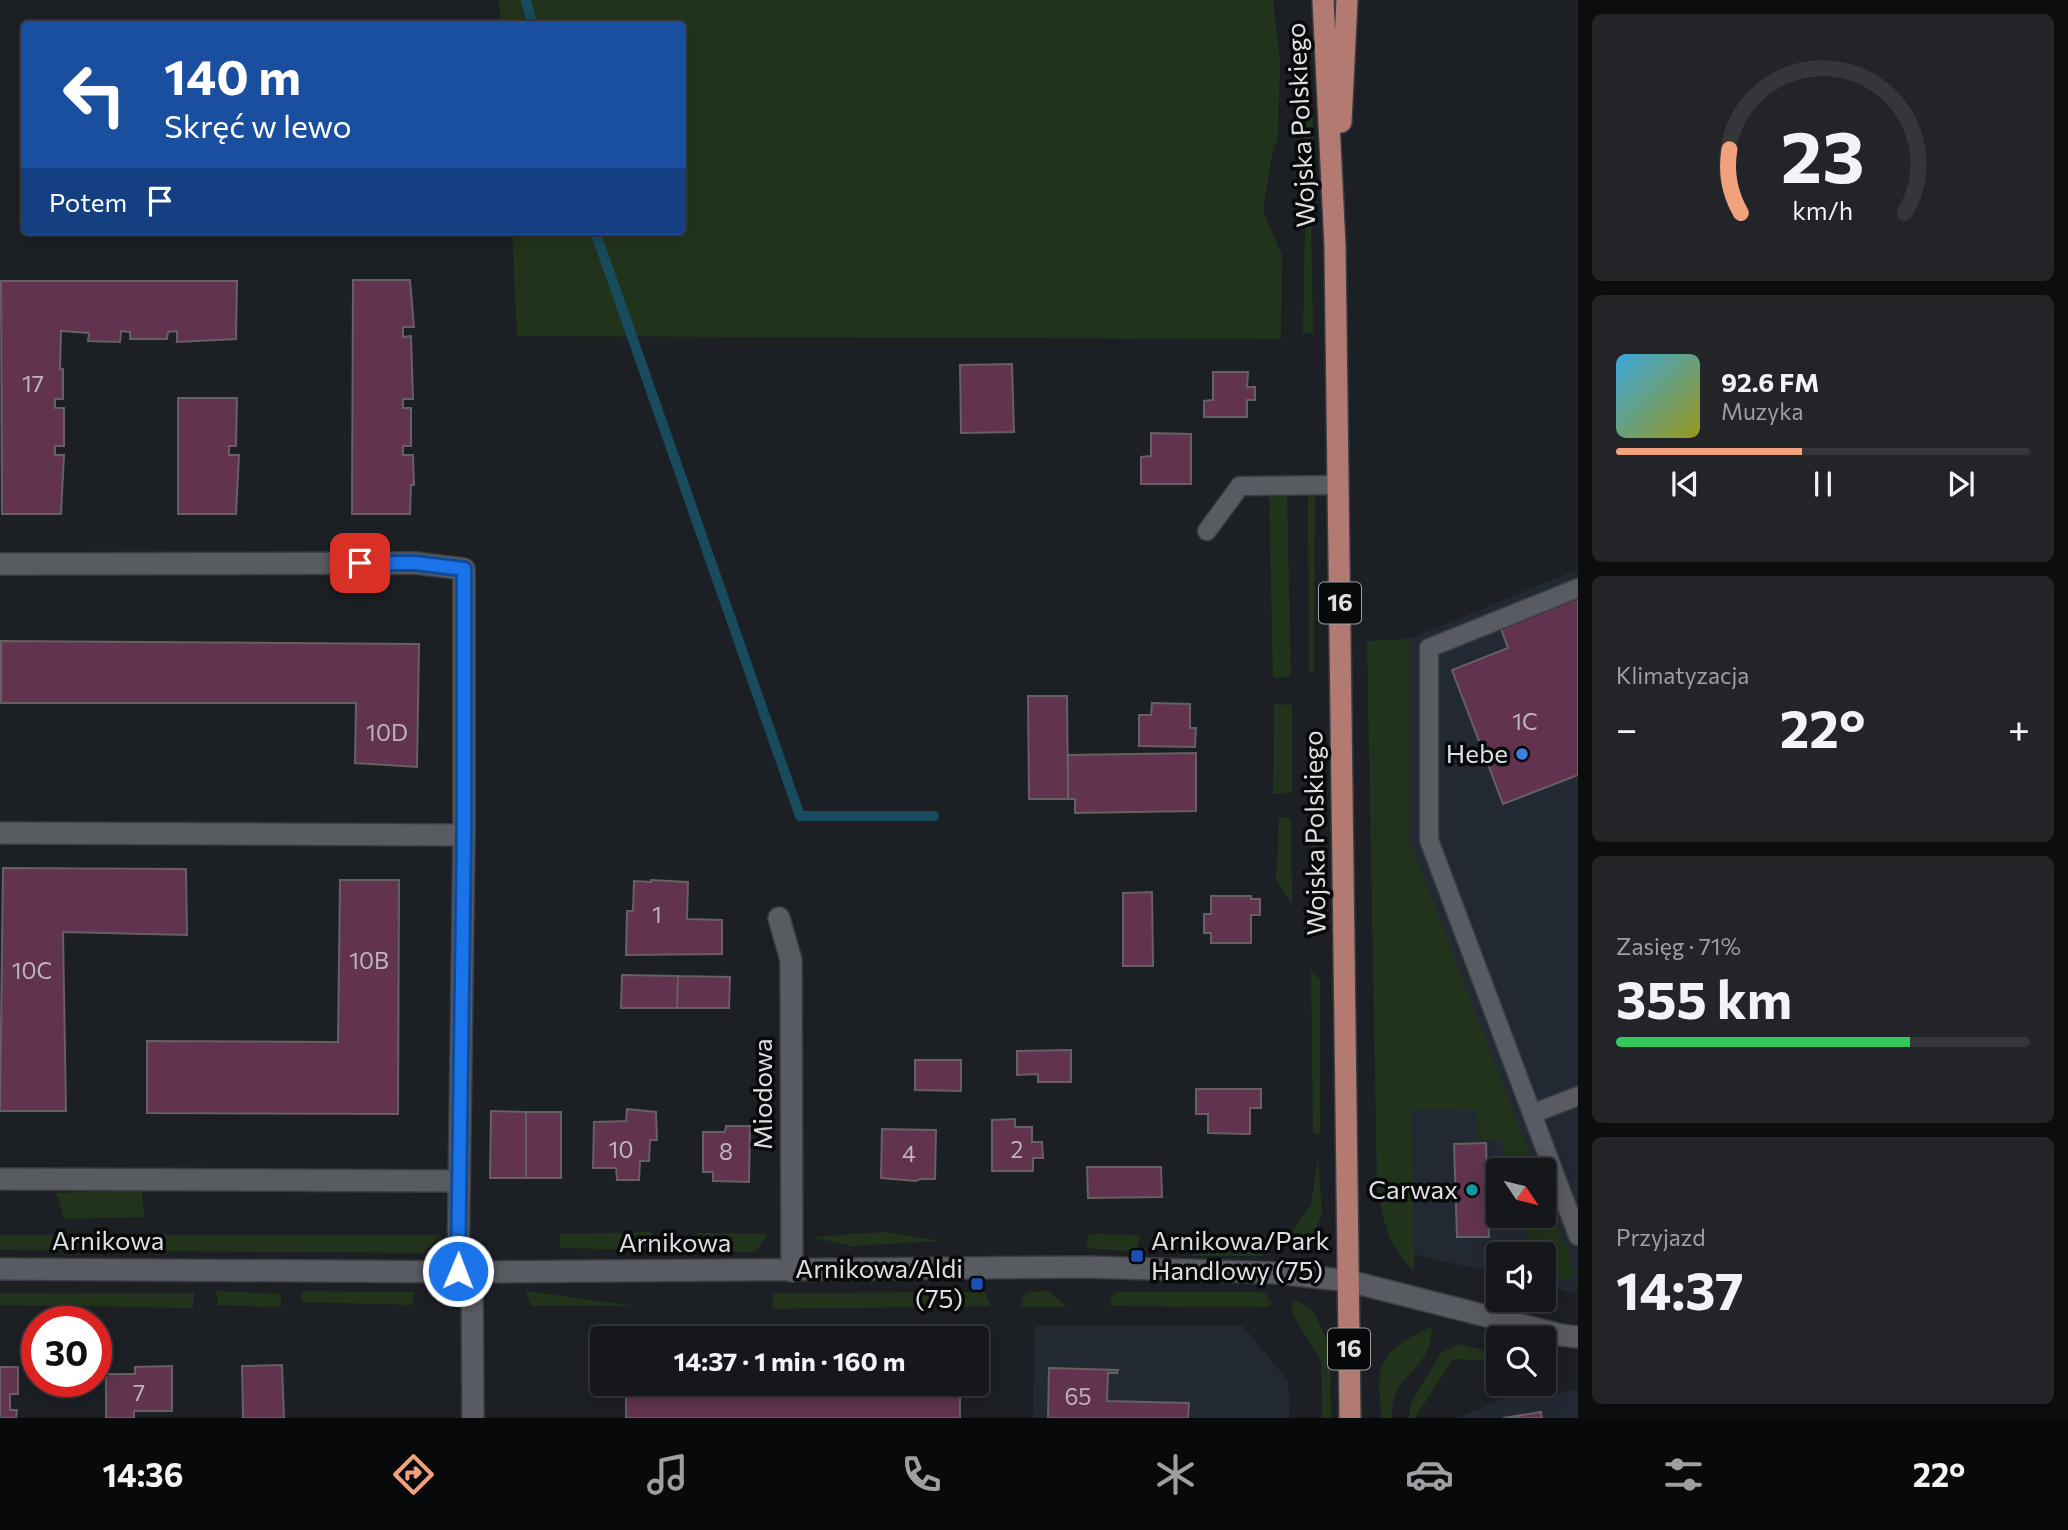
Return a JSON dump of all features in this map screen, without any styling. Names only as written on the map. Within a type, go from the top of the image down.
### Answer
[{"type":"main road","name":"Wojska Polskiego","points":[[1323,0],[1335,246],[1350,1418]]},
{"type":"main road","name":"Wojska Polskiego","points":[[1335,246],[1347,0]]},
{"type":"street","points":[[0,564],[415,563],[464,569],[464,835],[459,1181],[473,1418]]},
{"type":"street","points":[[0,833],[464,835]]},
{"type":"street","name":"Miodowa","points":[[779,918],[791,960],[792,1271]]},
{"type":"street","points":[[0,1179],[459,1181]]},
{"type":"street","name":"Arnikowa","points":[[0,1269],[465,1272],[1089,1267],[1278,1273],[1349,1281],[1578,1337]]},
{"type":"lane","points":[[1207,531],[1240,486],[1338,485]]},
{"type":"lane","points":[[1578,588],[1429,648],[1429,841],[1578,1236]]},
{"type":"lane","points":[[1532,1114],[1578,1096]]},
{"type":"shaded area","points":[[1578,569],[1578,1294],[1556,1288],[1556,1242],[1486,1242],[1486,1271],[1413,1254],[1409,639]]},
{"type":"shaded area","points":[[1035,1326],[1243,1326],[1288,1381],[1290,1418],[1033,1418]]},
{"type":"shaded area","points":[[1578,1389],[1578,1418],[1458,1418],[1506,1396],[1556,1396]]},
{"type":"green space","points":[[499,0],[1273,0],[1280,61],[1278,136],[1263,210],[1282,256],[1281,339],[517,336],[512,235],[686,235],[686,21],[501,21]]},
{"type":"green space","points":[[1299,15],[1309,69],[1315,156],[1305,157]]},
{"type":"green space","points":[[1306,185],[1311,197],[1313,333],[1303,333]]},
{"type":"green space","points":[[1269,492],[1287,493],[1291,676],[1273,678]]},
{"type":"green space","points":[[1315,496],[1314,670],[1309,674],[1308,497]]},
{"type":"green space","points":[[1409,639],[1410,842],[1531,1158],[1505,1158],[1500,1139],[1478,1139],[1477,1110],[1412,1109],[1414,1272],[1392,1242],[1377,1187],[1367,641]]},
{"type":"green space","points":[[1274,704],[1292,705],[1292,792],[1273,794]]},
{"type":"green space","points":[[1279,818],[1291,818],[1292,904],[1276,880]]},
{"type":"green space","points":[[1312,821],[1318,826],[1318,935],[1314,934]]},
{"type":"green space","points":[[1311,970],[1320,979],[1320,1135],[1313,1133]]},
{"type":"green space","points":[[1318,1157],[1322,1213],[1313,1238],[1296,1249],[1291,1232],[1311,1205]]},
{"type":"green space","points":[[142,1190],[144,1217],[64,1219],[56,1193]]},
{"type":"green space","points":[[1556,1222],[1575,1278],[1556,1280],[1556,1242],[1529,1242],[1525,1228],[1556,1228]]},
{"type":"green space","points":[[652,1232],[651,1250],[560,1248],[560,1234]]},
{"type":"green space","points":[[885,1232],[941,1241],[851,1246],[812,1237]]},
{"type":"green space","points":[[697,1233],[768,1234],[755,1252],[694,1251]]},
{"type":"green space","points":[[1089,1234],[1140,1235],[1137,1252],[1086,1248]]},
{"type":"green space","points":[[0,1235],[442,1235],[423,1253],[0,1250]]},
{"type":"green space","points":[[1266,1235],[1263,1256],[1193,1256],[1196,1238]]},
{"type":"green space","points":[[216,1291],[281,1294],[281,1307],[218,1305]]},
{"type":"green space","points":[[302,1291],[414,1292],[412,1305],[301,1302]]},
{"type":"green space","points":[[526,1291],[634,1306],[531,1306]]},
{"type":"green space","points":[[1049,1291],[1067,1307],[1020,1307],[1027,1292]]},
{"type":"green space","points":[[985,1292],[990,1306],[772,1309],[773,1293]]},
{"type":"green space","points":[[1118,1292],[1264,1292],[1272,1304],[1266,1307],[1110,1306],[1112,1296]]},
{"type":"green space","points":[[0,1293],[194,1293],[193,1308],[0,1305]]},
{"type":"green space","points":[[1293,1299],[1312,1309],[1330,1345],[1331,1418],[1322,1418],[1321,1361],[1292,1313]]},
{"type":"green space","points":[[1432,1327],[1428,1349],[1396,1394],[1392,1418],[1381,1418],[1379,1378],[1383,1364],[1400,1344]]},
{"type":"green space","points":[[1459,1344],[1486,1350],[1486,1360],[1453,1359],[1415,1418],[1409,1418],[1410,1404],[1441,1353]]},
{"type":"building","points":[[353,280],[410,280],[414,327],[403,327],[403,337],[411,336],[413,399],[403,399],[403,408],[411,408],[411,446],[403,446],[403,455],[413,455],[414,485],[411,485],[410,514],[352,514]]},
{"type":"building","points":[[1,281],[237,281],[236,339],[177,342],[177,331],[168,332],[167,339],[130,339],[130,332],[121,331],[120,342],[88,341],[89,333],[61,331],[60,369],[63,369],[63,399],[55,399],[55,408],[64,408],[64,446],[55,446],[55,455],[64,455],[61,514],[2,514]]},
{"type":"building","points":[[1012,364],[1014,432],[961,433],[960,365]]},
{"type":"building","points":[[1213,372],[1248,372],[1247,387],[1255,387],[1255,400],[1247,400],[1247,417],[1204,417],[1204,401],[1213,400]]},
{"type":"building","points":[[178,398],[237,398],[236,446],[229,446],[229,455],[239,455],[236,514],[178,514]]},
{"type":"building","points":[[1151,433],[1191,434],[1191,484],[1141,484],[1141,457],[1151,456]]},
{"type":"building","points":[[1578,597],[1578,775],[1503,804],[1452,670],[1508,648],[1500,626]]},
{"type":"building","points":[[1,641],[419,644],[417,767],[355,763],[356,703],[1,703]]},
{"type":"building","points":[[1028,696],[1067,696],[1068,799],[1029,799]]},
{"type":"building","points":[[1152,703],[1190,704],[1190,728],[1196,728],[1195,747],[1139,746],[1139,715],[1151,715]]},
{"type":"building","points":[[1196,753],[1196,811],[1075,813],[1075,799],[1068,799],[1068,755]]},
{"type":"building","points":[[3,868],[186,869],[187,935],[63,932],[66,1111],[0,1111]]},
{"type":"building","points":[[340,880],[399,880],[398,1114],[147,1113],[147,1041],[338,1042]]},
{"type":"building","points":[[634,881],[688,882],[687,919],[722,920],[722,954],[626,955],[627,911],[633,911]]},
{"type":"building","points":[[1152,892],[1153,966],[1123,966],[1123,893]]},
{"type":"building","points":[[1211,896],[1251,896],[1251,899],[1260,899],[1260,915],[1251,915],[1251,943],[1211,943],[1211,933],[1204,933],[1204,914],[1211,914]]},
{"type":"building","points":[[622,975],[678,976],[677,1008],[621,1008]]},
{"type":"building","points":[[678,976],[730,977],[729,1008],[677,1008]]},
{"type":"building","points":[[1071,1050],[1071,1082],[1038,1082],[1038,1074],[1017,1075],[1017,1051]]},
{"type":"building","points":[[915,1060],[961,1060],[961,1091],[915,1090]]},
{"type":"building","points":[[1196,1089],[1261,1089],[1261,1108],[1250,1108],[1250,1134],[1208,1133],[1208,1114],[1196,1114]]},
{"type":"building","points":[[627,1109],[656,1112],[657,1140],[650,1140],[649,1161],[640,1161],[639,1180],[617,1180],[616,1168],[593,1168],[594,1122],[626,1121]]},
{"type":"building","points":[[491,1111],[526,1112],[526,1178],[490,1178]]},
{"type":"building","points":[[526,1112],[561,1112],[561,1178],[526,1178]]},
{"type":"building","points":[[1015,1119],[1015,1127],[1032,1127],[1032,1142],[1042,1142],[1043,1158],[1033,1158],[1033,1171],[992,1171],[992,1120]]},
{"type":"building","points":[[726,1126],[750,1126],[749,1182],[713,1181],[713,1172],[703,1172],[703,1132],[725,1132]]},
{"type":"building","points":[[882,1129],[936,1130],[935,1179],[916,1181],[881,1178]]},
{"type":"building","name":"Carwax","points":[[1486,1143],[1486,1228],[1489,1228],[1489,1237],[1457,1237],[1454,1144]]},
{"type":"building","points":[[1087,1167],[1161,1167],[1162,1197],[1088,1198]]},
{"type":"building","points":[[282,1365],[284,1418],[243,1418],[242,1366]]},
{"type":"building","points":[[172,1366],[172,1411],[134,1411],[134,1418],[106,1418],[106,1397],[112,1397],[112,1374],[135,1374],[135,1367]]},
{"type":"building","points":[[0,1367],[18,1367],[18,1394],[10,1394],[10,1410],[17,1410],[16,1418],[0,1418]]},
{"type":"building","points":[[1049,1368],[1118,1370],[1117,1373],[1108,1373],[1107,1401],[1189,1403],[1188,1418],[1048,1418]]},
{"type":"building","points":[[626,1396],[960,1396],[960,1418],[626,1418]]},
{"type":"building","points":[[1541,1412],[1542,1418],[1503,1418]]},
{"type":"waterway","points":[[526,0],[531,21]]},
{"type":"waterway","points":[[596,235],[800,816],[934,816]]},
{"type":"place","name":"Hebe","points":[[1522,754]]},
{"type":"place","name":"Carwax","points":[[1472,1190]]},
{"type":"place","name":"Arnikowa/Park Handlowy (75)","points":[[1137,1256]]},
{"type":"place","name":"Arnikowa/Aldi (75)","points":[[977,1284]]},
{"type":"route","points":[[360,563],[415,563],[464,569],[464,835],[458,1271]]}]
